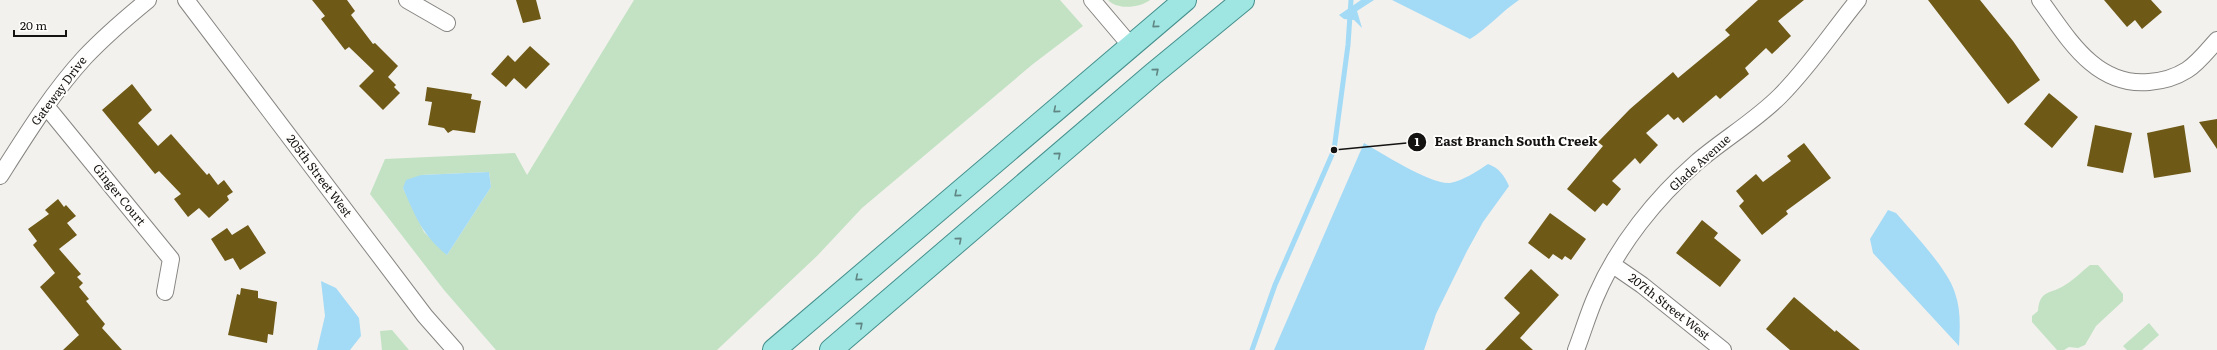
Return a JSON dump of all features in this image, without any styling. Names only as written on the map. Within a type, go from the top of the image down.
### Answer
[{"type":"main road","points":[[774,350],[1185,0]]},
{"type":"main road","points":[[831,350],[1153,74],[1243,0]]},
{"type":"street","name":"Gateway Drive","points":[[0,176],[46,106],[86,56],[148,0]]},
{"type":"street","name":"205th Street West","points":[[186,0],[421,310],[455,350]]},
{"type":"street","points":[[407,0],[447,23]]},
{"type":"street","points":[[1092,0],[1131,46]]},
{"type":"street","name":"Glade Avenue","points":[[1576,350],[1596,296],[1627,240],[1651,209],[1696,163],[1780,96],[1817,54],[1858,0]]},
{"type":"street","points":[[2040,0],[2087,60],[2103,72],[2122,81],[2131,83],[2155,82],[2177,75],[2195,64],[2217,40]]},
{"type":"street","name":"Ginger Court","points":[[46,106],[171,259],[165,292]]},
{"type":"street","name":"207th Street West","points":[[1613,265],[1642,285],[1723,350]]},
{"type":"green space","points":[[634,0],[1060,0],[1083,26],[1033,64],[862,208],[817,256],[717,350],[496,350],[444,290],[370,194],[385,159],[515,153],[527,175]],"holes":[[[489,172],[491,187],[447,255],[424,232],[403,188],[421,175]]]},
{"type":"green space","points":[[1108,0],[1150,0],[1140,5],[1123,7]]},
{"type":"green space","points":[[2090,265],[2098,265],[2123,294],[2123,301],[2096,326],[2085,345],[2078,348],[2069,347],[2064,350],[2057,350],[2032,322],[2032,316],[2038,311],[2039,304],[2043,296],[2068,283]]},
{"type":"green space","points":[[2149,323],[2159,335],[2142,350],[2127,350],[2123,346]]},
{"type":"green space","points":[[392,330],[409,350],[382,350],[380,331]]},
{"type":"water","points":[[1361,0],[1374,0],[1357,11],[1362,28],[1354,20],[1344,19],[1339,15]]},
{"type":"water","points":[[1392,0],[1519,0],[1470,39]]},
{"type":"water","points":[[1364,143],[1407,168],[1431,179],[1450,183],[1474,173],[1488,164],[1501,172],[1509,186],[1483,222],[1467,251],[1436,314],[1424,350],[1274,350]]},
{"type":"water","points":[[489,172],[491,187],[447,255],[439,248],[420,225],[403,188],[406,180],[421,175]]},
{"type":"water","points":[[1888,210],[1896,213],[1938,262],[1951,283],[1957,299],[1959,312],[1959,346],[1873,253],[1870,239]]},
{"type":"water","points":[[321,281],[336,288],[359,318],[361,336],[350,350],[317,350],[325,316]]},
{"type":"building","points":[[312,0],[347,0],[355,11],[351,15],[373,44],[375,43],[398,66],[388,77],[396,85],[394,87],[400,93],[383,110],[359,86],[374,71],[349,47],[345,50],[321,19],[325,16]]},
{"type":"building","points":[[516,0],[536,0],[541,19],[523,23]]},
{"type":"building","points":[[1758,0],[1804,0],[1778,21],[1791,36],[1772,54],[1766,48],[1745,68],[1749,74],[1720,99],[1716,95],[1683,123],[1678,117],[1674,120],[1668,114],[1646,133],[1658,145],[1640,164],[1635,158],[1612,181],[1621,189],[1607,206],[1603,203],[1595,212],[1567,189],[1603,146],[1598,142],[1630,109],[1673,72],[1678,78],[1730,35],[1725,30]]},
{"type":"building","points":[[1928,0],[1980,0],[2013,41],[2040,80],[2008,104]]},
{"type":"building","points":[[2104,0],[2151,0],[2162,12],[2142,29],[2135,20],[2127,27]]},
{"type":"building","points":[[530,46],[550,64],[526,89],[514,78],[506,87],[491,74],[508,55],[515,62]]},
{"type":"building","points":[[132,84],[152,110],[138,123],[158,146],[171,134],[207,175],[209,173],[218,185],[224,180],[233,192],[227,196],[229,200],[209,218],[199,208],[188,217],[174,199],[181,194],[159,171],[155,174],[102,110]]},
{"type":"building","points":[[427,87],[472,94],[471,99],[481,101],[475,133],[453,130],[448,133],[444,128],[428,125],[432,102],[425,101]]},
{"type":"building","points":[[2049,93],[2078,117],[2052,148],[2024,124]]},
{"type":"building","points":[[2217,119],[2217,149],[2199,122]]},
{"type":"building","points":[[2095,125],[2132,133],[2123,173],[2087,166]]},
{"type":"building","points":[[2184,125],[2191,172],[2154,178],[2147,133]]},
{"type":"building","points":[[1804,143],[1831,178],[1786,211],[1788,214],[1762,235],[1739,206],[1744,201],[1736,191],[1756,174],[1763,182],[1791,161],[1787,156]]},
{"type":"building","points":[[58,199],[64,207],[66,205],[76,216],[67,223],[77,235],[59,249],[81,274],[77,277],[83,283],[79,287],[89,299],[86,301],[105,324],[102,328],[122,350],[63,350],[79,335],[40,287],[55,273],[33,245],[37,241],[28,229],[49,214],[45,210]]},
{"type":"building","points":[[1550,213],[1586,239],[1571,260],[1565,256],[1562,260],[1553,254],[1549,259],[1528,243]]},
{"type":"building","points":[[1702,220],[1718,233],[1714,238],[1741,260],[1720,287],[1676,253]]},
{"type":"building","points":[[248,225],[266,253],[240,270],[233,258],[225,261],[211,239],[227,228],[232,235]]},
{"type":"building","points":[[1531,269],[1559,295],[1520,338],[1533,350],[1485,350],[1520,313],[1504,298]]},
{"type":"building","points":[[241,288],[258,291],[258,298],[277,302],[273,335],[268,334],[267,343],[228,335],[237,294],[240,295]]},
{"type":"building","points":[[1794,297],[1835,332],[1836,330],[1860,350],[1790,350],[1766,329]]},
{"type":"waterway","points":[[1252,350],[1275,285],[1334,150],[1348,45],[1351,0]]},
{"type":"place","name":"East Branch South Creek","points":[[1334,150]]}]
